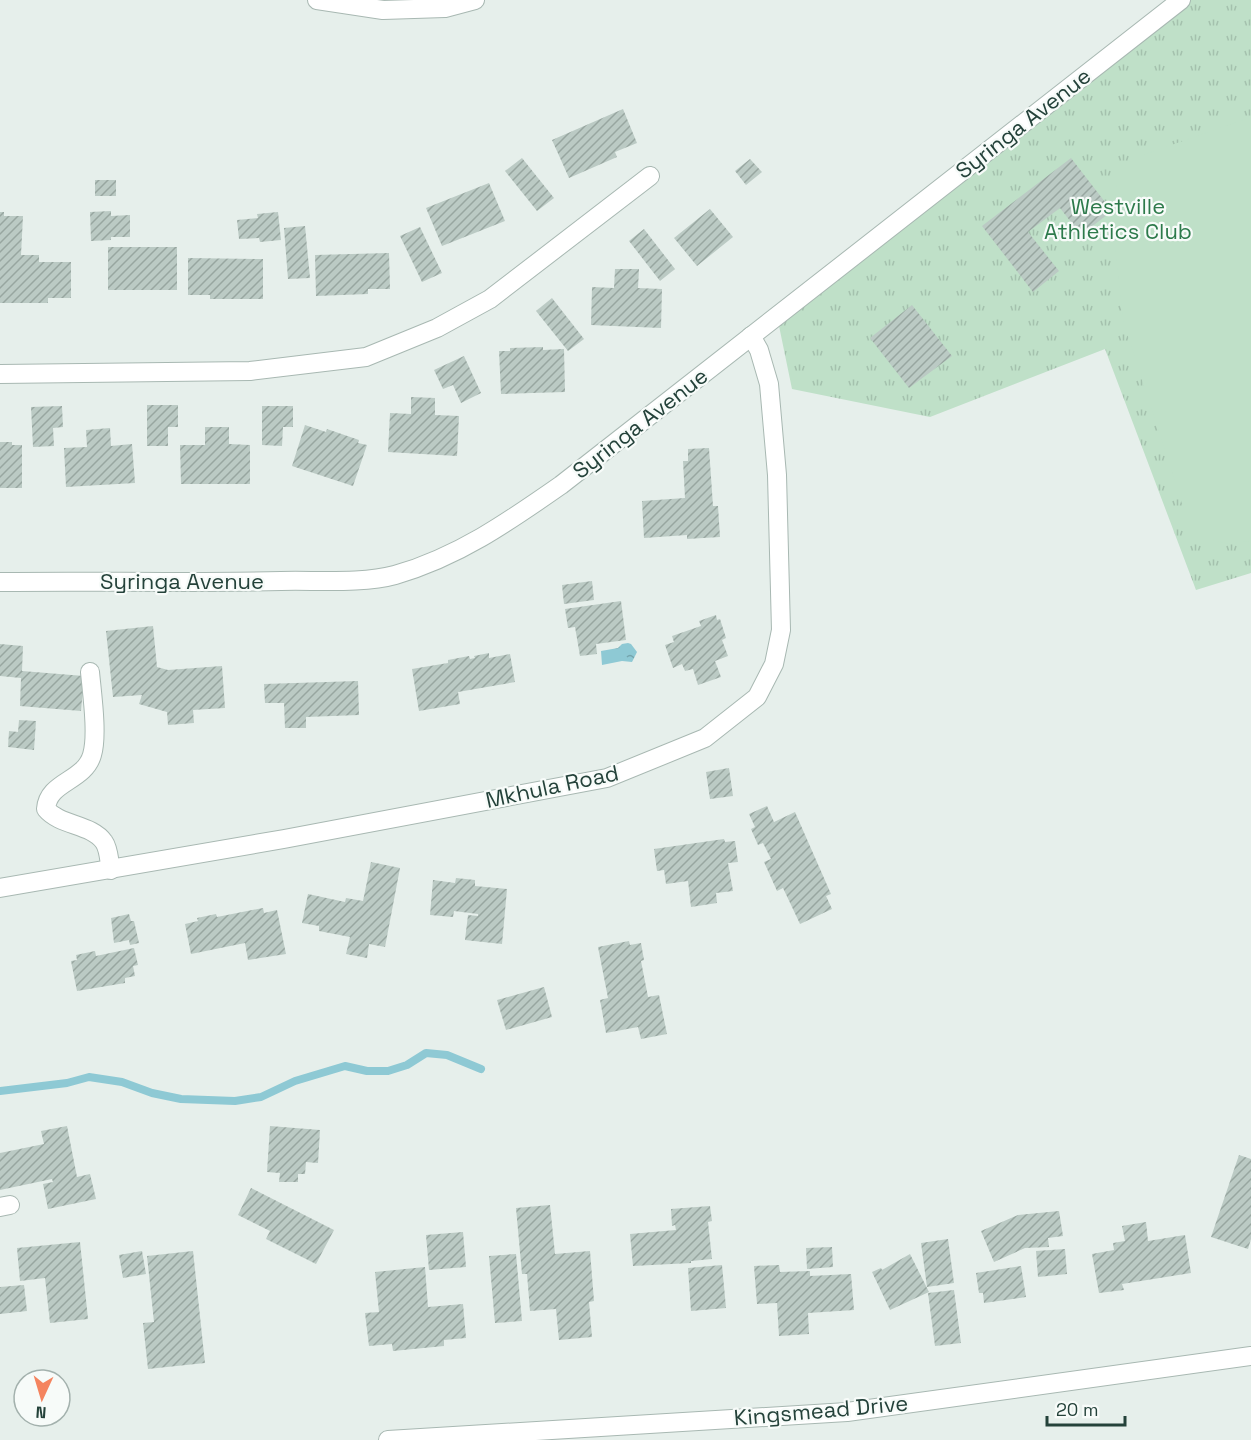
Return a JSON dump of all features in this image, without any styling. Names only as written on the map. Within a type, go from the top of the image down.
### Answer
[{"type":"street","points":[[317,0],[383,10],[445,8],[475,0]]},
{"type":"street","name":"Syringa Avenue","points":[[0,582],[208,583],[351,580],[392,576],[436,561],[499,529],[561,485],[1181,0]]},
{"type":"street","points":[[0,374],[250,371],[366,357],[437,328],[490,299],[650,176]]},
{"type":"street","name":"Mkhula Road","points":[[0,888],[284,839],[607,778],[705,738],[757,697],[774,664],[781,630],[777,475],[769,384],[759,350],[751,336]]},
{"type":"street","points":[[90,672],[93,705],[92,755],[86,767],[51,792],[46,800],[46,809],[53,817],[95,834],[103,841],[111,870]]},
{"type":"street","name":"Kingsmead Drive","points":[[388,1440],[489,1437],[846,1412],[1251,1356]]},
{"type":"green space","name":"Westville Athletics Club","points":[[1185,0],[1251,0],[1251,573],[1196,590],[1105,349],[930,417],[792,389],[778,321]]},
{"type":"green space","points":[[1251,117],[1251,541],[1228,544],[1198,533],[1184,510],[1123,321],[1115,250],[1114,205],[1117,179],[1128,165],[1143,155]]},
{"type":"water","points":[[628,643],[637,652],[632,662],[622,661],[602,665],[601,651],[618,648]]},
{"type":"building","points":[[623,109],[637,143],[615,152],[617,157],[569,178],[552,140]]},
{"type":"building","points":[[522,158],[554,198],[537,211],[505,171]]},
{"type":"building","points":[[1071,158],[1112,211],[1081,235],[1060,208],[1028,232],[1059,271],[1033,292],[982,226]]},
{"type":"building","points":[[750,159],[762,172],[746,185],[735,171]]},
{"type":"building","points":[[95,180],[116,180],[116,196],[95,196]]},
{"type":"building","points":[[489,183],[505,221],[442,246],[426,208]]},
{"type":"building","points":[[710,209],[733,237],[697,266],[674,238]]},
{"type":"building","points":[[111,211],[111,216],[130,215],[130,237],[111,237],[111,240],[91,241],[90,212]]},
{"type":"building","points":[[0,212],[4,212],[4,216],[23,216],[21,255],[39,255],[39,262],[71,262],[71,298],[48,298],[48,303],[0,303]]},
{"type":"building","points":[[278,212],[281,240],[260,242],[259,238],[239,239],[237,220],[258,218],[257,214]]},
{"type":"building","points":[[305,226],[310,278],[288,279],[284,228]]},
{"type":"building","points":[[420,227],[442,273],[422,282],[400,236]]},
{"type":"building","points":[[644,229],[675,269],[660,281],[629,241]]},
{"type":"building","points":[[108,247],[177,247],[177,290],[108,290]]},
{"type":"building","points":[[389,253],[390,289],[368,289],[368,294],[316,296],[315,255]]},
{"type":"building","points":[[188,258],[263,259],[263,299],[210,299],[210,295],[188,295]]},
{"type":"building","points":[[615,269],[639,269],[638,288],[662,289],[661,328],[591,325],[592,287],[614,288]]},
{"type":"building","points":[[552,298],[584,339],[568,351],[536,311]]},
{"type":"building","points":[[912,305],[952,356],[909,388],[870,338]]},
{"type":"building","points":[[543,347],[543,350],[564,349],[565,392],[501,394],[499,351],[510,351],[510,348]]},
{"type":"building","points":[[464,356],[481,393],[461,403],[453,385],[443,389],[434,370]]},
{"type":"building","points":[[411,397],[435,398],[435,415],[459,416],[457,456],[388,452],[390,413],[411,414]]},
{"type":"building","points":[[147,405],[178,405],[178,427],[168,427],[168,446],[147,446]]},
{"type":"building","points":[[62,406],[63,427],[53,428],[54,446],[33,447],[31,407]]},
{"type":"building","points":[[262,406],[293,406],[293,427],[283,427],[282,446],[262,445]]},
{"type":"building","points":[[305,425],[326,432],[327,429],[367,445],[353,486],[292,466]]},
{"type":"building","points":[[205,427],[229,427],[229,444],[250,445],[250,484],[181,484],[180,445],[205,445]]},
{"type":"building","points":[[110,428],[111,446],[132,444],[135,483],[66,487],[64,448],[87,447],[86,430]]},
{"type":"building","points":[[0,442],[22,445],[22,488],[0,488]]},
{"type":"building","points":[[709,448],[713,506],[718,506],[720,537],[687,539],[687,535],[644,538],[642,501],[685,498],[683,461],[688,461],[688,449]]},
{"type":"building","points":[[592,581],[594,600],[564,604],[562,585]]},
{"type":"building","points":[[621,601],[626,640],[596,644],[597,654],[580,656],[575,627],[568,628],[565,609]]},
{"type":"building","points":[[716,615],[717,620],[720,619],[726,638],[722,640],[728,656],[715,661],[721,677],[698,685],[693,669],[685,671],[682,664],[673,668],[665,645],[674,642],[672,636],[701,626],[699,621]]},
{"type":"building","points":[[153,626],[157,667],[168,670],[222,666],[225,708],[193,710],[194,723],[168,725],[167,712],[139,704],[142,695],[113,697],[106,631]]},
{"type":"building","points":[[0,644],[23,646],[22,671],[84,676],[81,711],[20,706],[21,678],[0,676]]},
{"type":"building","points":[[489,653],[489,658],[510,654],[515,682],[458,692],[460,704],[419,711],[412,669],[448,663],[448,660],[469,656],[470,659],[475,658],[474,656]]},
{"type":"building","points":[[358,681],[359,715],[306,717],[306,728],[285,728],[284,703],[265,703],[264,684]]},
{"type":"building","points":[[19,720],[36,721],[34,750],[8,747],[9,731],[18,732]]},
{"type":"building","points":[[729,768],[733,796],[710,799],[706,772]]},
{"type":"building","points":[[767,806],[774,822],[795,812],[831,894],[826,896],[832,909],[800,924],[783,888],[777,891],[764,862],[771,859],[763,843],[758,845],[751,829],[755,827],[749,814]]},
{"type":"building","points":[[724,839],[725,842],[735,841],[738,862],[728,863],[733,891],[716,893],[717,903],[691,907],[688,881],[666,884],[664,870],[657,871],[654,849]]},
{"type":"building","points":[[371,862],[400,868],[385,947],[369,944],[367,958],[346,954],[350,937],[319,931],[319,926],[302,923],[308,894],[345,902],[346,898],[363,901]]},
{"type":"building","points":[[456,878],[475,880],[475,886],[507,889],[502,944],[465,940],[468,915],[478,916],[478,914],[454,911],[453,917],[430,915],[433,880],[455,883]]},
{"type":"building","points":[[263,908],[264,913],[277,910],[286,954],[248,960],[245,943],[191,954],[185,924],[198,921],[197,918],[216,914],[217,917]]},
{"type":"building","points":[[129,914],[131,921],[134,921],[139,943],[130,945],[129,940],[114,943],[111,918]]},
{"type":"building","points":[[629,941],[630,945],[641,943],[644,960],[641,961],[648,997],[659,995],[667,1034],[641,1039],[638,1027],[606,1033],[600,1000],[608,998],[598,947]]},
{"type":"building","points":[[134,948],[138,965],[133,966],[135,976],[125,978],[125,983],[77,991],[71,961],[77,960],[76,955],[95,951],[96,956]]},
{"type":"building","points":[[544,987],[552,1017],[506,1030],[497,1000]]},
{"type":"building","points":[[67,1126],[77,1177],[90,1174],[96,1199],[48,1209],[43,1184],[53,1182],[52,1179],[0,1190],[0,1153],[44,1144],[41,1131]]},
{"type":"building","points":[[270,1126],[320,1130],[318,1163],[306,1162],[305,1174],[298,1174],[298,1182],[279,1182],[280,1173],[267,1172]]},
{"type":"building","points":[[1239,1155],[1251,1159],[1251,1239],[1248,1249],[1211,1237]]},
{"type":"building","points":[[251,1188],[334,1230],[316,1264],[266,1239],[270,1231],[238,1215]]},
{"type":"building","points":[[550,1205],[555,1254],[590,1251],[594,1301],[589,1302],[592,1337],[559,1340],[556,1309],[530,1311],[527,1274],[522,1274],[516,1208]]},
{"type":"building","points":[[710,1206],[712,1221],[708,1222],[712,1259],[691,1261],[691,1263],[633,1266],[630,1234],[676,1230],[675,1225],[672,1226],[671,1209]]},
{"type":"building","points":[[1059,1211],[1063,1236],[1048,1238],[1049,1247],[1025,1248],[994,1262],[981,1231],[1018,1215]]},
{"type":"building","points":[[1146,1222],[1148,1241],[1185,1235],[1191,1273],[1122,1284],[1124,1290],[1099,1293],[1092,1254],[1114,1250],[1113,1243],[1125,1241],[1122,1226]]},
{"type":"building","points":[[463,1232],[466,1267],[429,1270],[426,1235]]},
{"type":"building","points":[[948,1239],[954,1283],[927,1287],[921,1243]]},
{"type":"building","points":[[80,1242],[88,1319],[50,1323],[45,1278],[20,1281],[17,1248]]},
{"type":"building","points":[[832,1247],[833,1267],[807,1269],[806,1248]]},
{"type":"building","points":[[1065,1249],[1067,1274],[1038,1277],[1036,1251]]},
{"type":"building","points":[[142,1251],[146,1274],[123,1278],[119,1255]]},
{"type":"building","points":[[193,1251],[205,1363],[148,1369],[143,1323],[154,1322],[147,1256]]},
{"type":"building","points":[[516,1254],[522,1321],[495,1323],[489,1256]]},
{"type":"building","points":[[910,1254],[929,1292],[890,1310],[872,1272],[881,1268],[882,1270]]},
{"type":"building","points":[[722,1265],[726,1308],[691,1311],[688,1268]]},
{"type":"building","points":[[779,1265],[780,1272],[810,1271],[810,1276],[851,1274],[854,1310],[808,1313],[809,1334],[779,1336],[777,1303],[757,1304],[754,1266]]},
{"type":"building","points":[[1021,1266],[1026,1297],[984,1303],[983,1293],[979,1293],[976,1273]]},
{"type":"building","points":[[425,1267],[428,1307],[463,1304],[466,1338],[444,1340],[444,1346],[393,1351],[392,1344],[369,1346],[365,1313],[379,1312],[375,1272]]},
{"type":"building","points":[[24,1285],[27,1311],[0,1314],[0,1287]]},
{"type":"building","points":[[954,1290],[961,1343],[935,1346],[928,1293]]},
{"type":"waterway","points":[[0,1091],[67,1083],[89,1077],[122,1082],[152,1093],[181,1099],[235,1101],[261,1097],[295,1081],[345,1066],[367,1071],[388,1071],[407,1065],[426,1053],[447,1055],[481,1069]]}]
